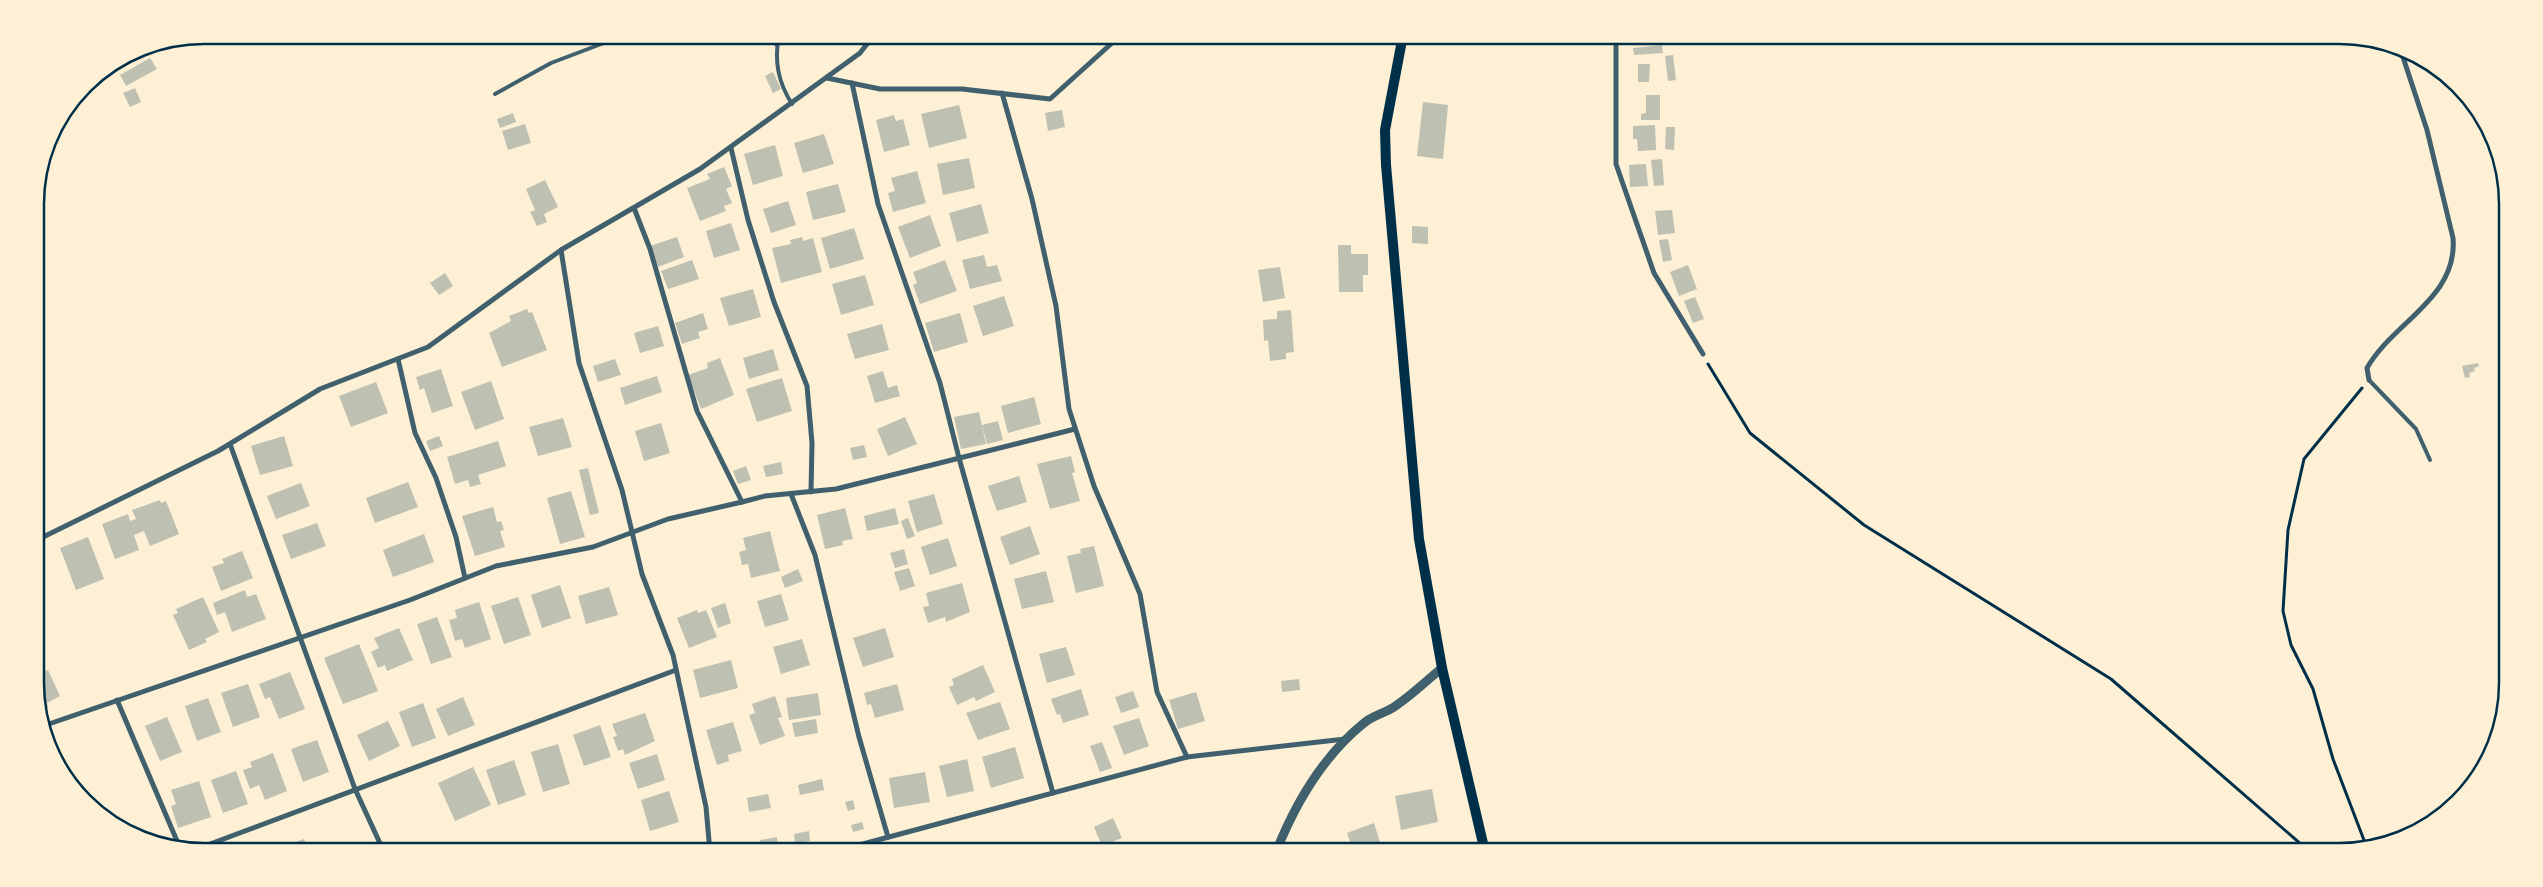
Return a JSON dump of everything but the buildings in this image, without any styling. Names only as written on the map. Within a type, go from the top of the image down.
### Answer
[{"type":"main road","points":[[1400,44],[1386,130],[1386,165],[1419,539],[1442,668],[1483,843]]},
{"type":"street","points":[[44,537],[230,444],[320,389],[428,347],[561,250],[700,169],[731,148],[860,53],[867,44]]},
{"type":"street","points":[[827,78],[880,89],[962,89],[1050,99],[1111,44]]},
{"type":"street","points":[[1616,44],[1616,164],[1654,274],[1702,354]]},
{"type":"street","points":[[2369,380],[2367,368],[2379,348],[2435,294],[2450,271],[2454,254],[2444,195],[2427,130],[2403,57]]},
{"type":"street","points":[[852,83],[878,204],[940,383],[959,458],[1054,792]]},
{"type":"street","points":[[1002,93],[1032,199],[1056,306],[1069,409],[1094,486],[1140,594],[1157,692],[1187,757]]},
{"type":"street","points":[[731,148],[754,238],[774,302],[807,386],[812,443],[811,492]]},
{"type":"street","points":[[634,208],[650,249],[697,411],[742,502]]},
{"type":"street","points":[[561,250],[579,363],[633,532],[642,574],[673,655],[706,807],[709,843]]},
{"type":"street","points":[[398,359],[415,433],[436,478],[456,537],[465,578]]},
{"type":"street","points":[[49,724],[410,600],[496,566],[593,547],[668,519],[742,502],[836,489],[1075,429]]},
{"type":"street","points":[[230,444],[355,789],[380,843]]},
{"type":"street","points":[[791,494],[815,556],[859,737],[888,837]]},
{"type":"street","points":[[1279,843],[1288,821],[1319,772],[1346,739],[1365,721],[1394,707],[1442,668]]},
{"type":"street","points":[[212,843],[676,670]]},
{"type":"street","points":[[117,700],[177,841]]},
{"type":"street","points":[[866,843],[1187,757],[1346,739]]},
{"type":"lane","points":[[495,94],[551,63],[601,44]]},
{"type":"lane","points":[[777,46],[778,72],[792,104]]},
{"type":"lane","points":[[2369,380],[2416,429],[2430,460]]},
{"type":"path","points":[[1702,354],[1750,433],[1864,525],[2111,679],[2300,843]]},
{"type":"path","points":[[2364,841],[2333,758],[2313,689],[2291,645],[2283,611],[2288,530],[2304,459],[2369,380]]}]
